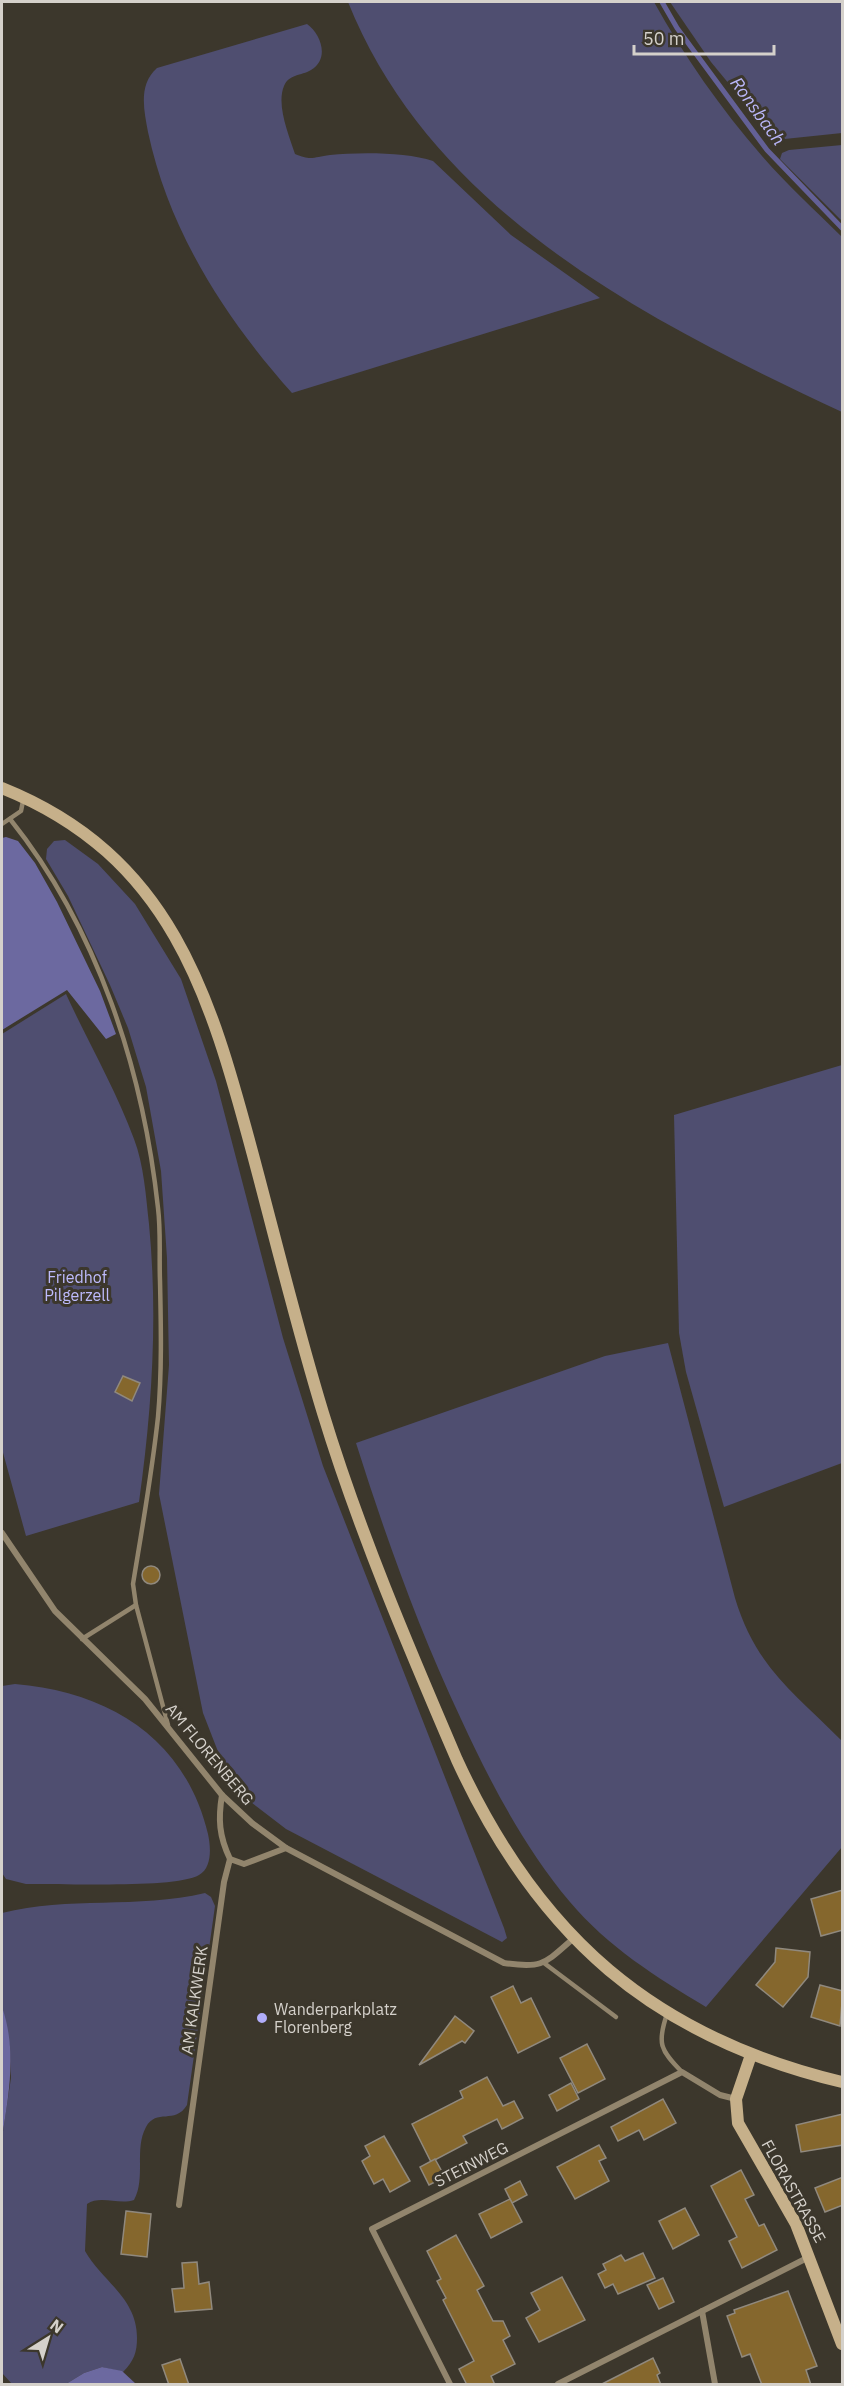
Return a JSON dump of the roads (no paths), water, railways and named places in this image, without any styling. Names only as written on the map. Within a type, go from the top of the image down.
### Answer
[{"type":"street","points":[[2,788],[25,797],[67,821],[117,861],[159,909],[189,958],[229,1063],[322,1410],[376,1563],[473,1794],[511,1859],[533,1890],[574,1938],[602,1965],[667,2014],[690,2028],[752,2055],[843,2082]]},
{"type":"street","name":"AM FLORENBERG","points":[[2,1533],[36,1586],[81,1640],[145,1699],[222,1795],[252,1823],[286,1848],[504,1962],[530,1966],[544,1963]]},
{"type":"street","points":[[222,1795],[219,1813],[220,1838],[230,1859],[244,1864],[286,1848]]},
{"type":"street","name":"AM KALKWERK","points":[[179,2205],[224,1882],[230,1859]]},
{"type":"street","points":[[544,1963],[574,1938]]},
{"type":"street","name":"FLORASTRASSE","points":[[752,2055],[736,2099],[738,2123],[780,2194],[811,2256],[843,2344]]},
{"type":"street","points":[[682,2072],[720,2095],[736,2099]]},
{"type":"street","name":"STEINWEG","points":[[450,2385],[372,2229],[682,2072]]},
{"type":"street","points":[[558,2385],[811,2256]]},
{"type":"street","points":[[702,2311],[715,2385]]},
{"type":"lane","points":[[2,824],[21,811],[25,797]]},
{"type":"lane","points":[[10,819],[41,862],[62,898],[105,988],[122,1030],[138,1086],[153,1171],[159,1210],[158,1418],[133,1584],[136,1605],[168,1725]]},
{"type":"lane","points":[[81,1640],[136,1605]]},
{"type":"lane","points":[[544,1963],[616,2017]]},
{"type":"lane","points":[[667,2014],[661,2033],[661,2044],[667,2057],[682,2072]]},
{"type":"waterway","name":"Ronsbach","points":[[662,2],[677,28],[767,150],[842,228]]},
{"type":"place","name":"Wanderparkplatz Florenberg","points":[[262,2018]]},
{"type":"park label","name":"Friedhof Pilgerzell","points":[[77,1286]]}]
